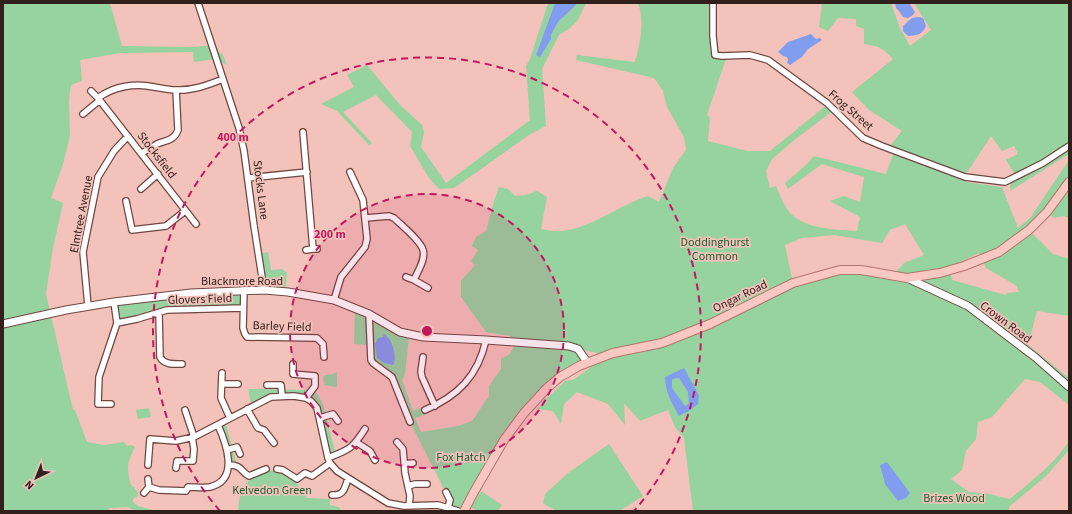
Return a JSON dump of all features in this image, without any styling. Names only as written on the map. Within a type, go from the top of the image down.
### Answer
[{"type":"main road","name":"Ongar Road","points":[[464,511],[504,440],[524,413],[547,388],[572,369],[613,353],[662,343],[710,324],[793,283],[840,270],[861,270],[907,278],[940,273],[999,252],[1038,221],[1069,182]]},
{"type":"street","name":"Stocks Lane","points":[[198,3],[239,128],[248,178],[264,290]]},
{"type":"street","name":"Frog Street","points":[[712,3],[715,55],[750,55],[768,60],[827,103],[863,138],[882,146],[965,177],[1005,182],[1043,163],[1069,146]]},
{"type":"street","points":[[83,114],[99,99],[112,90],[130,86],[154,86],[176,90],[197,88],[224,80]]},
{"type":"street","points":[[142,153],[158,144],[170,140],[177,134],[176,90]]},
{"type":"street","name":"Stocksfield","points":[[91,91],[142,153],[196,224]]},
{"type":"street","points":[[303,132],[315,249],[306,250]]},
{"type":"street","name":"Elmtree Avenue","points":[[88,306],[83,252],[98,177],[114,151],[128,136]]},
{"type":"street","points":[[248,178],[307,172]]},
{"type":"street","points":[[334,300],[341,277],[365,247],[367,239],[363,200],[350,172]]},
{"type":"street","points":[[142,189],[158,174]]},
{"type":"street","points":[[126,201],[132,230],[166,226],[185,211]]},
{"type":"street","points":[[366,218],[389,216],[394,218],[418,241],[424,250],[423,257],[414,280]]},
{"type":"street","points":[[923,285],[925,275]]},
{"type":"street","points":[[406,277],[428,288]]},
{"type":"street","name":"Crown Road","points":[[907,278],[968,306],[1035,357],[1069,387]]},
{"type":"street","name":"Barley Field","points":[[244,290],[244,331],[247,337],[318,338],[323,344],[324,357]]},
{"type":"street","name":"Blackmore Road","points":[[3,324],[114,302],[191,293],[264,290],[288,292],[334,300],[369,314],[400,332],[423,337],[569,346],[578,349],[587,362]]},
{"type":"street","points":[[111,404],[96,406],[99,377],[117,323],[114,302]]},
{"type":"street","name":"Glovers Field","points":[[117,323],[167,310],[243,308]]},
{"type":"street","name":"Glovers Field","points":[[159,313],[161,360],[170,364],[182,364]]},
{"type":"street","points":[[369,314],[371,360],[392,377],[410,422]]},
{"type":"street","points":[[425,410],[449,398],[471,376],[478,364],[486,340]]},
{"type":"street","points":[[423,357],[421,372],[422,377],[435,406]]},
{"type":"street","points":[[293,364],[293,374],[315,376],[315,386],[306,398]]},
{"type":"street","points":[[222,373],[221,398],[230,418]]},
{"type":"street","points":[[222,384],[238,384]]},
{"type":"street","points":[[267,385],[281,385],[282,396]]},
{"type":"street","points":[[148,465],[150,440],[176,441],[193,437],[271,397],[282,396],[306,398],[317,408],[329,461],[337,471],[388,503],[409,506],[438,504],[458,511]]},
{"type":"street","points":[[247,409],[258,428],[264,430],[274,443]]},
{"type":"street","points":[[176,468],[177,461],[193,461],[193,437],[185,410]]},
{"type":"street","points":[[320,420],[334,414],[338,421]]},
{"type":"street","points":[[150,487],[159,490],[186,491],[188,487],[210,487],[222,480],[229,465],[227,450],[218,425]]},
{"type":"street","points":[[277,469],[283,470],[297,479],[305,473],[312,476],[329,461],[347,451],[356,442],[365,429]]},
{"type":"street","points":[[356,442],[370,451],[375,460]]},
{"type":"street","points":[[397,442],[403,449],[405,473],[410,496],[409,506]]},
{"type":"street","points":[[227,450],[238,447],[240,454]]},
{"type":"street","points":[[404,464],[413,463]]},
{"type":"street","points":[[229,465],[236,465],[240,467],[249,476],[266,469]]},
{"type":"street","points":[[332,496],[342,494],[345,490],[348,478]]},
{"type":"street","points":[[148,479],[150,487]]},
{"type":"street","points":[[408,486],[415,484],[427,484]]},
{"type":"street","points":[[144,493],[150,487]]},
{"type":"street","points":[[446,492],[450,500],[448,508]]},
{"type":"green space","points":[[3,3],[110,3],[122,46],[193,47],[216,45],[219,53],[222,53],[227,65],[215,59],[194,62],[193,52],[120,53],[80,60],[82,79],[81,81],[71,85],[69,100],[70,136],[63,164],[51,198],[63,203],[53,248],[46,294],[73,410],[75,410],[87,442],[104,445],[124,442],[127,446],[132,445],[135,447],[128,465],[131,485],[138,493],[138,496],[133,499],[133,502],[138,506],[156,511],[136,511],[127,507],[110,508],[107,511],[3,511]]},
{"type":"green space","points":[[548,3],[555,3],[536,55],[551,35],[558,22],[578,3],[586,3],[578,20],[570,28],[559,35],[542,69],[546,126],[529,135],[454,188],[439,189],[429,178],[410,146],[412,132],[376,95],[343,112],[372,143],[369,145],[337,111],[321,104],[354,87],[347,75],[367,65],[400,105],[422,125],[424,132],[421,147],[446,183],[530,120],[526,66],[530,59]]},
{"type":"green space","points":[[638,3],[713,3],[715,55],[727,56],[707,115],[710,117],[708,141],[747,151],[770,151],[828,104],[834,110],[772,159],[766,171],[770,188],[776,186],[787,209],[800,221],[829,229],[857,231],[860,217],[830,201],[844,196],[860,202],[864,177],[822,164],[788,189],[785,183],[814,156],[886,174],[895,149],[890,146],[902,131],[869,110],[852,92],[893,59],[880,48],[864,44],[864,29],[856,26],[856,19],[838,18],[828,31],[819,27],[822,3],[891,3],[900,28],[910,46],[931,30],[914,3],[1069,3],[1069,142],[1067,143],[1069,144],[1069,154],[1010,191],[1011,175],[1014,173],[1006,160],[1018,154],[1014,146],[1002,151],[991,136],[966,174],[966,182],[1002,187],[1018,228],[1030,218],[1069,160],[1069,218],[1063,216],[1054,218],[1047,212],[1029,230],[1053,254],[1069,259],[1069,316],[1037,311],[1028,345],[1069,378],[1069,405],[1040,382],[1025,379],[992,417],[978,422],[976,439],[966,451],[962,470],[951,479],[969,492],[989,494],[1010,499],[1049,465],[1069,441],[1069,450],[1046,476],[1010,506],[1008,511],[693,511],[684,438],[675,427],[668,410],[640,421],[624,403],[625,425],[608,404],[577,392],[564,404],[561,424],[553,411],[538,409],[565,381],[573,380],[600,361],[597,353],[579,349],[587,362],[579,366],[524,413],[464,511],[448,508],[448,497],[410,422],[394,381],[373,363],[371,345],[354,344],[355,311],[364,317],[370,325],[376,321],[409,338],[405,374],[402,380],[413,411],[423,407],[426,414],[415,418],[421,432],[458,426],[472,421],[489,396],[489,386],[501,369],[501,358],[510,353],[515,342],[510,336],[486,332],[461,297],[461,281],[475,265],[471,261],[478,250],[472,246],[476,237],[486,231],[499,187],[508,189],[515,196],[526,195],[537,191],[547,197],[541,229],[563,231],[574,229],[595,221],[648,196],[659,202],[673,168],[686,150],[684,137],[667,107],[663,91],[654,78],[576,60],[577,55],[635,62],[641,32],[640,10]],"holes":[[[905,224],[924,255],[904,263],[895,273],[840,270],[811,278],[794,288],[785,245],[802,238],[834,235],[882,243],[890,230]],[[979,253],[986,268],[1017,286],[1019,292],[1007,293],[1006,295],[952,280],[949,267]]]},
{"type":"green space","points":[[268,252],[271,270],[282,269],[287,273],[285,292],[264,290],[258,254]]},
{"type":"green space","points":[[244,290],[243,308],[167,310],[117,323],[114,302]]},
{"type":"green space","points":[[337,372],[337,387],[324,385],[323,377]]},
{"type":"green space","points":[[248,389],[312,390],[317,394],[323,404],[336,455],[328,458],[319,415],[311,401],[282,396],[253,406]]},
{"type":"green space","points":[[149,408],[151,417],[138,419],[136,410]]},
{"type":"green space","points":[[225,421],[237,465],[229,465],[218,425]]},
{"type":"green space","points":[[609,444],[643,496],[620,511],[556,511],[543,503],[545,494],[568,473]]},
{"type":"green space","name":"Kelvedon Green","points":[[268,470],[282,473],[292,478],[307,498],[330,499],[330,505],[339,507],[341,510],[238,511],[240,495],[245,484],[254,477]]},
{"type":"green space","points":[[481,491],[502,505],[498,511],[477,511],[471,507]]},
{"type":"water","points":[[555,3],[578,3],[558,22],[551,35],[551,39],[540,57],[536,55]]},
{"type":"water","points":[[895,3],[909,3],[915,12],[908,18],[903,17],[896,8]]},
{"type":"water","points":[[912,18],[923,18],[926,26],[919,34],[908,36],[903,31],[903,26]]},
{"type":"water","points":[[811,34],[816,39],[820,38],[822,40],[808,49],[802,57],[790,65],[787,63],[787,57],[778,52],[788,42]]},
{"type":"water","points":[[384,334],[392,343],[395,357],[393,365],[384,363],[377,358],[375,344],[378,338],[383,337]]},
{"type":"water","points":[[684,368],[699,395],[698,404],[679,416],[671,402],[665,377]],"holes":[[[679,378],[688,392],[689,403],[685,406],[672,388],[672,379]]]},
{"type":"water","points":[[887,462],[910,493],[906,498],[898,501],[885,484],[880,465]]},
{"type":"park label","name":"Doddinghurst Common","points":[[715,249]]},
{"type":"park label","name":"Fox Hatch","points":[[461,457]]},
{"type":"park label","name":"Brizes Wood","points":[[954,498]]}]
